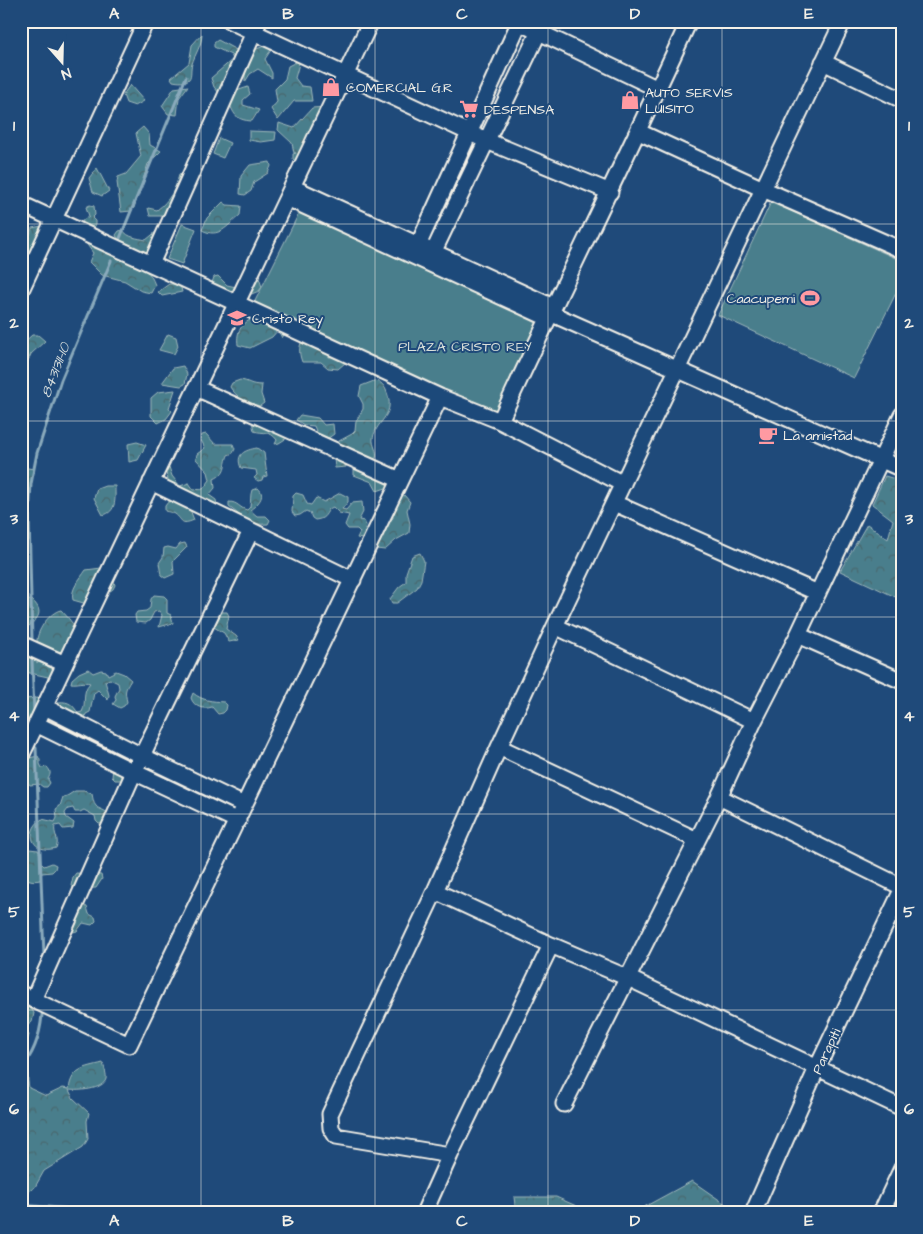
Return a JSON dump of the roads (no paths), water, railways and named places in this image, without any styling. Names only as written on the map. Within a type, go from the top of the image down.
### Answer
[{"type":"street","points":[[21,290],[146,21]]},
{"type":"street","points":[[230,21],[256,27],[346,75],[487,141],[610,192]]},
{"type":"street","points":[[21,756],[371,21]]},
{"type":"street","points":[[500,421],[550,313],[639,132],[689,21]]},
{"type":"street","points":[[450,1155],[336,1136],[329,1122],[330,1114],[435,890],[555,626],[843,21]]},
{"type":"street","points":[[416,250],[519,22],[542,27],[658,89]]},
{"type":"street","points":[[151,264],[256,27]]},
{"type":"street","points":[[431,257],[542,27]]},
{"type":"street","points":[[823,62],[902,100]]},
{"type":"street","points":[[639,132],[902,250]]},
{"type":"street","points":[[290,192],[550,313],[902,469]]},
{"type":"street","points":[[21,204],[440,397],[500,421],[623,484]]},
{"type":"street","points":[[196,388],[400,480]]},
{"type":"street","points":[[251,531],[27,997],[129,1045],[440,397]]},
{"type":"street","points":[[564,1104],[720,797],[754,721],[798,635],[879,459],[902,414]]},
{"type":"street","points":[[151,482],[352,580]]},
{"type":"street","points":[[614,503],[818,593]]},
{"type":"street","points":[[555,626],[754,721]]},
{"type":"street","points":[[798,635],[902,681]]},
{"type":"street","points":[[21,644],[65,664]]},
{"type":"street","points":[[45,707],[142,756],[244,804]]},
{"type":"street","points":[[36,724],[238,821]]},
{"type":"street","points":[[499,747],[697,840]]},
{"type":"street","points":[[720,797],[902,889]]},
{"type":"street","name":"Parapiti","points":[[753,1213],[818,1068],[902,889]]},
{"type":"street","points":[[435,890],[551,945],[628,978],[902,1108]]},
{"type":"street","points":[[424,1213],[551,945]]},
{"type":"street","points":[[881,1213],[902,1168]]},
{"type":"waterway","name":"8431311-10","points":[[118,243],[186,77]]},
{"type":"waterway","name":"8431311-10","points":[[32,640],[29,516],[31,484],[37,453],[61,380],[111,261]]},
{"type":"waterway","name":"8431311-10","points":[[32,660],[34,714]]},
{"type":"waterway","name":"8431311-10","points":[[36,748],[44,956]]},
{"type":"waterway","name":"8431311-10","points":[[21,1068],[30,1056],[36,1043],[42,1015]]},
{"type":"waterway","points":[[21,1205],[126,1213]]},
{"type":"place","name":"COMERCIAL G.R","points":[[331,87]]},
{"type":"place","name":"AUTO SERVIS LUISITO","points":[[630,100]]},
{"type":"place","name":"DESPENSA","points":[[469,109]]},
{"type":"place","name":"Caacupemi","points":[[810,298]]},
{"type":"place","name":"Cristo Rey","points":[[237,318]]},
{"type":"place","name":"La amistad","points":[[768,435]]},
{"type":"park label","name":"PLAZA CRISTO REY","points":[[465,346]]}]
